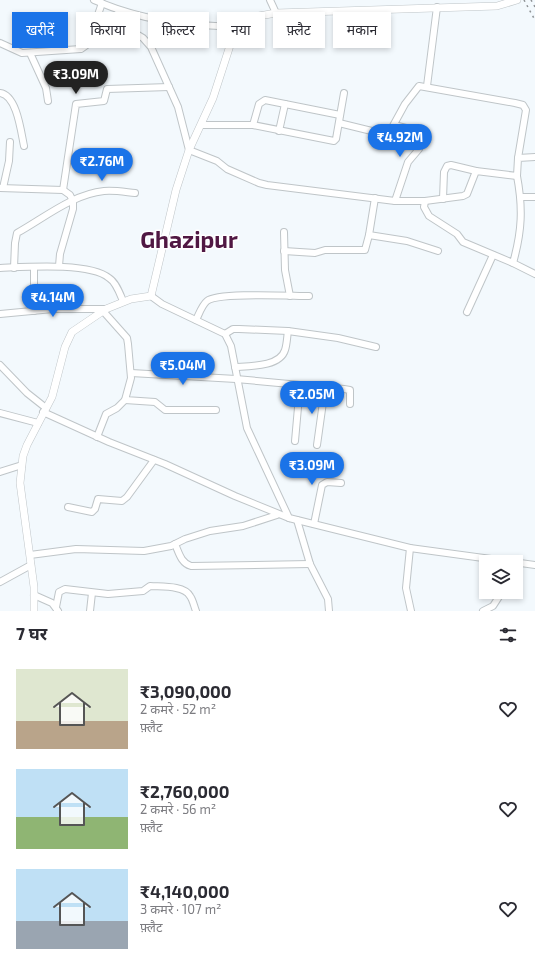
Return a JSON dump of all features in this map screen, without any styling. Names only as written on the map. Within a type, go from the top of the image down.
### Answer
[{"type":"street","points":[[94,0],[118,10],[144,18],[174,23],[217,26]]},
{"type":"street","points":[[270,0],[276,12]]},
{"type":"street","points":[[303,12],[497,6],[516,0]]},
{"type":"street","points":[[0,43],[22,53],[81,49],[88,44],[102,4]]},
{"type":"street","points":[[427,86],[437,7]]},
{"type":"street","points":[[118,10],[128,29],[142,38],[151,47],[178,107],[189,150]]},
{"type":"street","points":[[151,296],[176,190],[189,150],[202,125],[213,98],[229,48]]},
{"type":"street","points":[[30,53],[46,88],[48,101]]},
{"type":"street","points":[[338,124],[386,135],[390,134],[415,89],[419,86],[427,86],[516,103],[525,107],[526,110],[518,158],[517,176],[521,197],[521,224],[513,263]]},
{"type":"street","points":[[63,190],[76,104],[104,101],[107,88],[169,87]]},
{"type":"street","points":[[0,93],[7,95],[10,99],[18,118],[24,146]]},
{"type":"street","points":[[202,125],[253,126],[334,141],[344,93]]},
{"type":"street","points":[[253,126],[260,102],[265,100],[340,115]]},
{"type":"street","points":[[279,131],[286,104]]},
{"type":"street","points":[[394,126],[418,131],[421,134],[419,149],[408,162],[395,201]]},
{"type":"street","points":[[10,142],[9,161],[2,188],[63,190],[70,195],[73,201],[72,215],[60,254],[59,266]]},
{"type":"street","points":[[189,150],[217,161],[227,169],[259,183],[395,201],[425,201],[467,194],[476,171]]},
{"type":"street","points":[[518,158],[535,157]]},
{"type":"street","points":[[443,199],[444,172],[447,166],[451,165],[476,171],[517,176]]},
{"type":"street","points":[[14,268],[15,243],[18,233],[73,201],[92,193],[105,191],[135,193]]},
{"type":"street","points":[[521,197],[535,197]]},
{"type":"street","points":[[284,251],[315,254],[325,250],[365,250],[375,198]]},
{"type":"street","points":[[425,201],[424,206],[429,216],[457,234],[463,242],[535,274]]},
{"type":"street","points":[[284,232],[285,270],[290,296]]},
{"type":"street","points":[[369,235],[407,241],[438,251]]},
{"type":"street","points":[[467,312],[493,255]]},
{"type":"street","points":[[0,268],[59,266],[93,271],[111,279],[123,301]]},
{"type":"street","points":[[34,267],[34,311]]},
{"type":"street","points":[[34,611],[34,594],[30,555],[20,483],[25,451],[52,397],[65,347],[72,332],[105,310],[123,301],[151,296],[162,304],[225,334],[231,346],[236,379],[247,428],[288,518]]},
{"type":"street","points":[[196,320],[206,301],[214,298],[241,296],[309,296]]},
{"type":"street","points":[[0,314],[53,309],[105,310]]},
{"type":"street","points":[[96,436],[106,414],[117,408],[125,400],[131,373],[127,338],[105,310]]},
{"type":"street","points":[[225,334],[238,328],[288,331],[338,338],[376,347]]},
{"type":"street","points":[[235,367],[265,365],[280,357],[285,351],[288,331]]},
{"type":"street","points":[[0,365],[45,410],[96,436],[154,460],[277,515],[410,548],[479,557]]},
{"type":"street","points":[[131,373],[236,379],[350,390],[350,404]]},
{"type":"street","points":[[295,441],[300,385]]},
{"type":"street","points":[[317,445],[324,388]]},
{"type":"street","points":[[125,400],[155,402],[165,410],[216,410]]},
{"type":"street","points":[[0,412],[38,423]]},
{"type":"street","points":[[68,507],[92,512],[95,509],[98,499],[122,501],[127,497],[154,460]]},
{"type":"street","points":[[0,472],[22,465]]},
{"type":"street","points":[[314,524],[322,485],[327,482],[341,483]]},
{"type":"street","points":[[30,555],[76,549],[144,550],[175,544],[210,531],[243,526],[277,515]]},
{"type":"street","points":[[296,520],[310,564],[328,599],[329,611]]},
{"type":"street","points":[[175,544],[182,559],[186,564],[191,566],[310,564]]},
{"type":"street","points":[[410,548],[406,588],[411,611]]},
{"type":"street","points":[[523,563],[535,565]]},
{"type":"street","points":[[0,582],[31,565]]},
{"type":"street","points":[[34,594],[57,609],[58,592],[65,588],[92,593],[108,594],[143,591],[150,586],[177,589],[190,595],[196,611]]},
{"type":"street","points":[[90,611],[92,593]]},
{"type":"street","points":[[483,611],[493,606],[498,599]]},
{"type":"railway","points":[[524,0],[535,20]]},
{"type":"railway","points":[[531,0],[535,7]]},
{"type":"district","name":"Ghazipur","points":[[189,240]]}]
